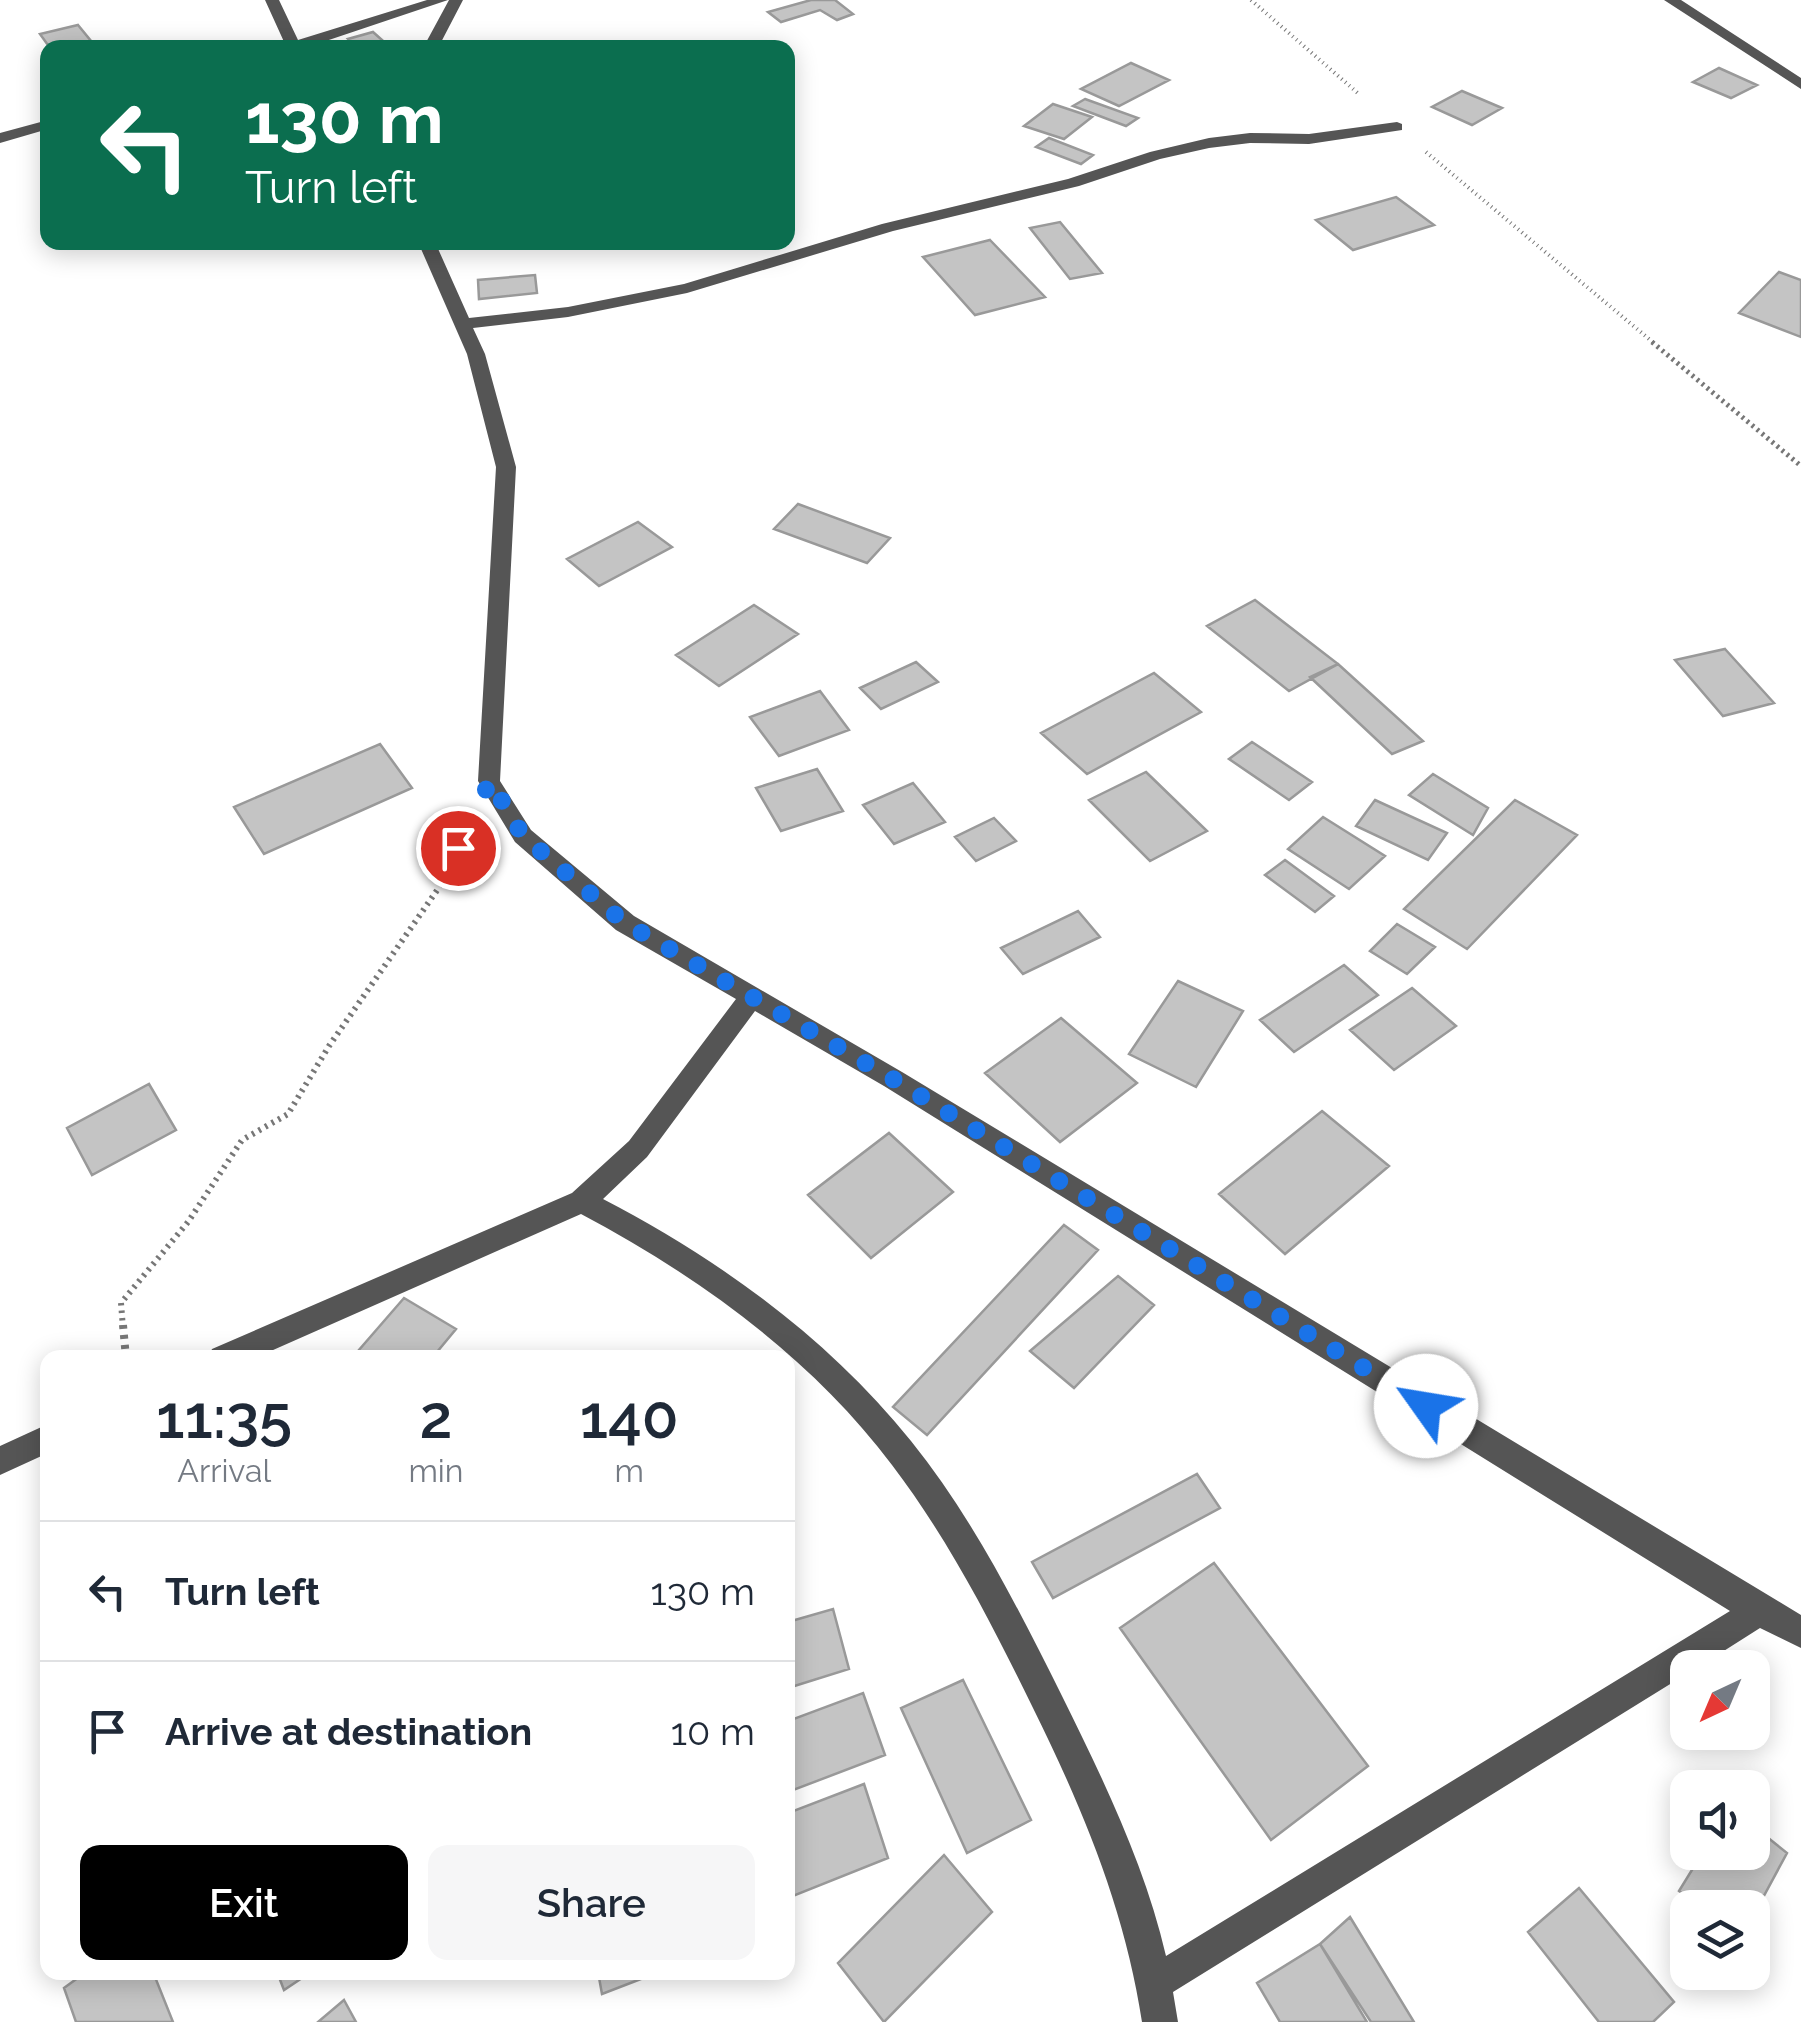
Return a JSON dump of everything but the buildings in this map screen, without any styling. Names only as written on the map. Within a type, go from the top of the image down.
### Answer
[{"type":"street","points":[[272,0],[289,40]]},
{"type":"street","points":[[314,40],[442,0]]},
{"type":"street","points":[[434,40],[456,0]]},
{"type":"street","points":[[1671,0],[1801,85]]},
{"type":"street","points":[[0,138],[40,126]]},
{"type":"street","points":[[462,324],[568,312],[688,288],[888,227],[1073,183],[1209,143],[1250,138],[1309,139],[1397,127]]},
{"type":"street","points":[[430,250],[476,354],[506,467],[490,718],[490,781],[523,836],[625,923],[910,1089],[1759,1611],[1801,1632]]},
{"type":"street","points":[[240,1350],[582,1201],[638,1149],[750,999]]},
{"type":"street","points":[[582,1201],[635,1227],[769,1321],[872,1418],[932,1495],[1026,1657],[1111,1831],[1156,1982],[1160,2022]]},
{"type":"street","points":[[0,1461],[40,1442]]},
{"type":"street","points":[[1156,1982],[1759,1611]]},
{"type":"path","points":[[1251,0],[1801,466]]},
{"type":"path","points":[[125,1350],[121,1303],[188,1222],[242,1140],[288,1114],[329,1046],[449,874],[468,822],[490,781]]},
{"type":"route","points":[[458,848],[490,781],[523,836],[625,923],[893,1079],[1426,1406]]}]
